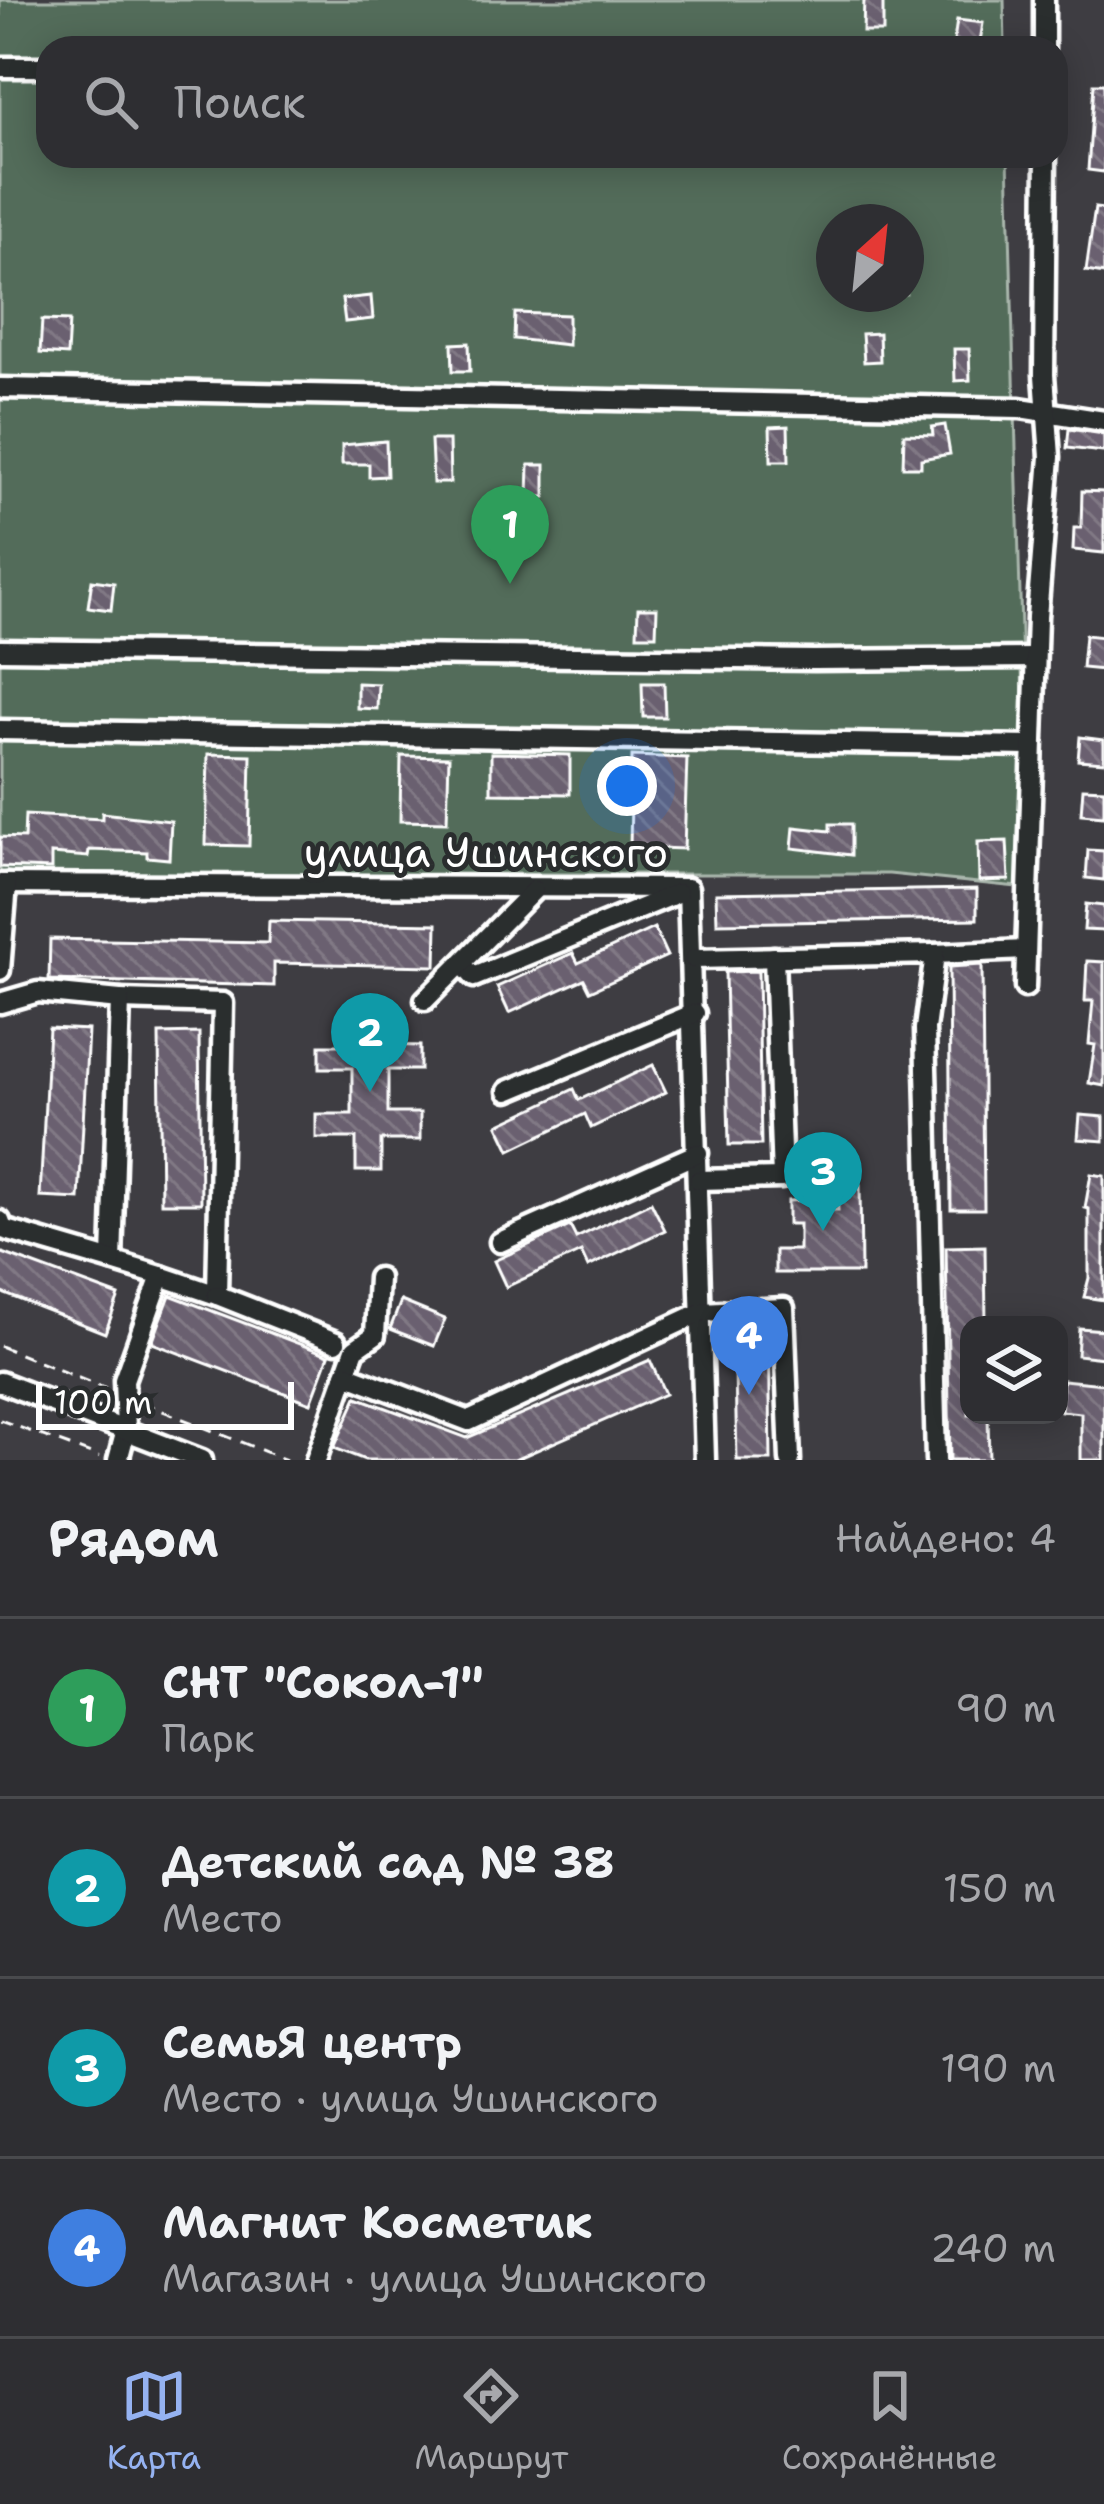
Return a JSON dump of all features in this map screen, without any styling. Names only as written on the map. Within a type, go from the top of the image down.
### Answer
[{"type":"street","points":[[1044,36],[1045,0]]},
{"type":"street","points":[[0,67],[36,67]]},
{"type":"street","points":[[1025,987],[1035,658],[1050,457],[1046,168]]},
{"type":"street","points":[[0,388],[1046,411],[1104,421]]},
{"type":"street","points":[[0,650],[814,660],[1035,658]]},
{"type":"street","points":[[0,730],[1032,746]]},
{"type":"street","points":[[0,970],[3,884]]},
{"type":"street","name":"улица Ушинского","points":[[3,884],[688,889],[694,958],[705,1460]]},
{"type":"street","points":[[462,964],[474,976],[688,889]]},
{"type":"street","points":[[425,1000],[534,890]]},
{"type":"street","points":[[694,958],[1026,950]]},
{"type":"street","points":[[935,954],[925,1029],[936,1460]]},
{"type":"street","points":[[699,1180],[782,1178],[774,957]]},
{"type":"street","points":[[0,1003],[38,992],[224,1004],[217,1295]]},
{"type":"street","points":[[112,1261],[120,1000]]},
{"type":"street","points":[[508,1091],[695,1013]]},
{"type":"street","points":[[500,1242],[698,1153]]},
{"type":"street","points":[[0,1221],[3,1229],[217,1295],[336,1342]]},
{"type":"street","points":[[118,1460],[126,1430],[124,1380],[161,1276]]},
{"type":"street","points":[[316,1460],[355,1349],[375,1335],[378,1278]]},
{"type":"street","points":[[346,1374],[470,1421],[702,1312],[784,1308],[790,1460]]},
{"type":"street","points":[[0,1382],[202,1460]]},
{"type":"path","points":[[0,1420],[106,1460]]},
{"type":"green space","points":[[0,0],[1004,0],[1005,36],[36,36],[36,168],[1008,168],[1028,888],[889,874],[0,874]]},
{"type":"building","points":[[864,0],[883,1],[883,32],[863,32]]},
{"type":"building","points":[[957,20],[983,23],[981,36],[955,36]]},
{"type":"building","points":[[1094,84],[1104,84],[1104,172],[1088,170]]},
{"type":"building","points":[[1095,208],[1104,209],[1104,274],[1086,271]]},
{"type":"building","points":[[371,296],[373,319],[345,322],[342,299]]},
{"type":"building","points":[[515,313],[568,315],[568,345],[514,339]]},
{"type":"building","points":[[42,320],[69,321],[67,355],[40,353]]},
{"type":"building","points":[[879,333],[880,361],[864,362],[862,334]]},
{"type":"building","points":[[469,343],[470,371],[453,371],[452,344]]},
{"type":"building","points":[[954,349],[969,349],[970,380],[955,381]]},
{"type":"building","points":[[945,425],[950,454],[921,459],[921,467],[903,467],[904,434],[933,435],[932,427]]},
{"type":"building","points":[[788,426],[789,461],[771,461],[770,427]]},
{"type":"building","points":[[1069,429],[1104,434],[1104,452],[1067,448]]},
{"type":"building","points":[[431,440],[449,440],[450,483],[433,483]]},
{"type":"building","points":[[386,441],[387,476],[369,477],[369,464],[342,464],[342,445]]},
{"type":"building","points":[[529,465],[545,465],[545,497],[528,497]]},
{"type":"building","points":[[1082,491],[1104,492],[1104,553],[1073,550],[1074,528],[1081,528]]},
{"type":"building","points":[[92,580],[114,583],[111,610],[88,607]]},
{"type":"building","points":[[638,608],[657,608],[656,635],[637,635]]},
{"type":"building","points":[[1085,635],[1104,637],[1104,670],[1082,668]]},
{"type":"building","points":[[357,683],[378,684],[377,709],[357,708]]},
{"type":"building","points":[[642,683],[664,683],[665,717],[643,717]]},
{"type":"building","points":[[1080,737],[1104,740],[1104,762],[1078,760]]},
{"type":"building","points":[[491,753],[570,755],[570,794],[491,793]]},
{"type":"building","points":[[208,754],[251,755],[249,846],[206,845]]},
{"type":"building","points":[[401,756],[449,757],[447,822],[400,821]]},
{"type":"building","points":[[632,756],[687,758],[684,849],[630,847]]},
{"type":"building","points":[[1083,788],[1104,789],[1104,816],[1081,814]]},
{"type":"building","points":[[102,813],[171,821],[169,859],[147,857],[147,852],[89,850],[88,857],[51,854],[51,869],[0,867],[0,837],[24,838],[25,815],[102,819]]},
{"type":"building","points":[[830,824],[851,824],[851,855],[792,848],[794,827],[830,831]]},
{"type":"building","points":[[1007,841],[1009,880],[979,881],[978,842]]},
{"type":"building","points":[[1088,850],[1104,851],[1104,880],[1086,878]]},
{"type":"building","points":[[977,889],[977,919],[717,923],[716,893]]},
{"type":"building","points":[[1086,904],[1104,906],[1104,931],[1084,930]]},
{"type":"building","points":[[269,921],[437,924],[436,966],[274,963],[274,986],[49,980],[50,939],[268,943]]},
{"type":"building","points":[[654,928],[667,956],[590,991],[584,979],[509,1013],[497,987],[573,953],[578,963]]},
{"type":"building","points":[[1087,961],[1104,962],[1104,1086],[1089,1083],[1095,1045],[1089,1044],[1093,1001],[1085,1001]]},
{"type":"building","points":[[982,965],[984,1209],[951,1209],[949,967]]},
{"type":"building","points":[[758,971],[761,1145],[729,1145],[725,972]]},
{"type":"building","points":[[358,1013],[382,1014],[382,1045],[420,1046],[420,1070],[388,1070],[388,1113],[420,1113],[420,1140],[381,1140],[381,1171],[356,1171],[356,1138],[316,1138],[316,1114],[352,1114],[352,1068],[320,1068],[320,1045],[357,1045]]},
{"type":"building","points":[[49,1028],[88,1030],[79,1199],[40,1197]]},
{"type":"building","points":[[199,1033],[201,1203],[161,1203],[159,1034]]},
{"type":"building","points":[[653,1065],[666,1092],[591,1128],[585,1114],[510,1150],[498,1125],[574,1089],[579,1100]]},
{"type":"building","points":[[1080,1115],[1104,1117],[1104,1141],[1078,1139]]},
{"type":"building","points":[[1091,1174],[1104,1176],[1104,1300],[1084,1297],[1089,1278],[1089,1209],[1085,1208]]},
{"type":"building","points":[[837,1185],[860,1185],[861,1273],[775,1273],[775,1250],[799,1250],[799,1224],[788,1224],[788,1201],[811,1200],[811,1210],[838,1210]]},
{"type":"building","points":[[651,1202],[665,1230],[588,1267],[581,1252],[506,1287],[494,1261],[570,1226],[576,1238]]},
{"type":"building","points":[[985,1246],[986,1316],[960,1316],[960,1424],[988,1424],[989,1460],[950,1460],[946,1247]]},
{"type":"building","points":[[0,1252],[119,1296],[105,1333],[0,1292]]},
{"type":"building","points":[[170,1295],[329,1355],[311,1403],[152,1343]]},
{"type":"building","points":[[401,1301],[445,1319],[434,1346],[390,1329]]},
{"type":"building","points":[[734,1327],[769,1327],[771,1460],[737,1460]]},
{"type":"building","points":[[1079,1328],[1104,1330],[1104,1358],[1077,1355]]},
{"type":"building","points":[[650,1360],[665,1394],[514,1460],[365,1460],[334,1448],[357,1397],[467,1438]]},
{"type":"building","points":[[1068,1380],[1104,1384],[1104,1460],[1081,1460],[1081,1413],[1068,1412]]},
{"type":"place","name":"СНТ \"Сокол-1\"","points":[[510,584]]},
{"type":"place","name":"Детский сад № 38","points":[[370,1092]]},
{"type":"place","name":"СемьЯ центр","points":[[823,1231]]},
{"type":"place","name":"Магнит Косметик","points":[[749,1395]]}]
